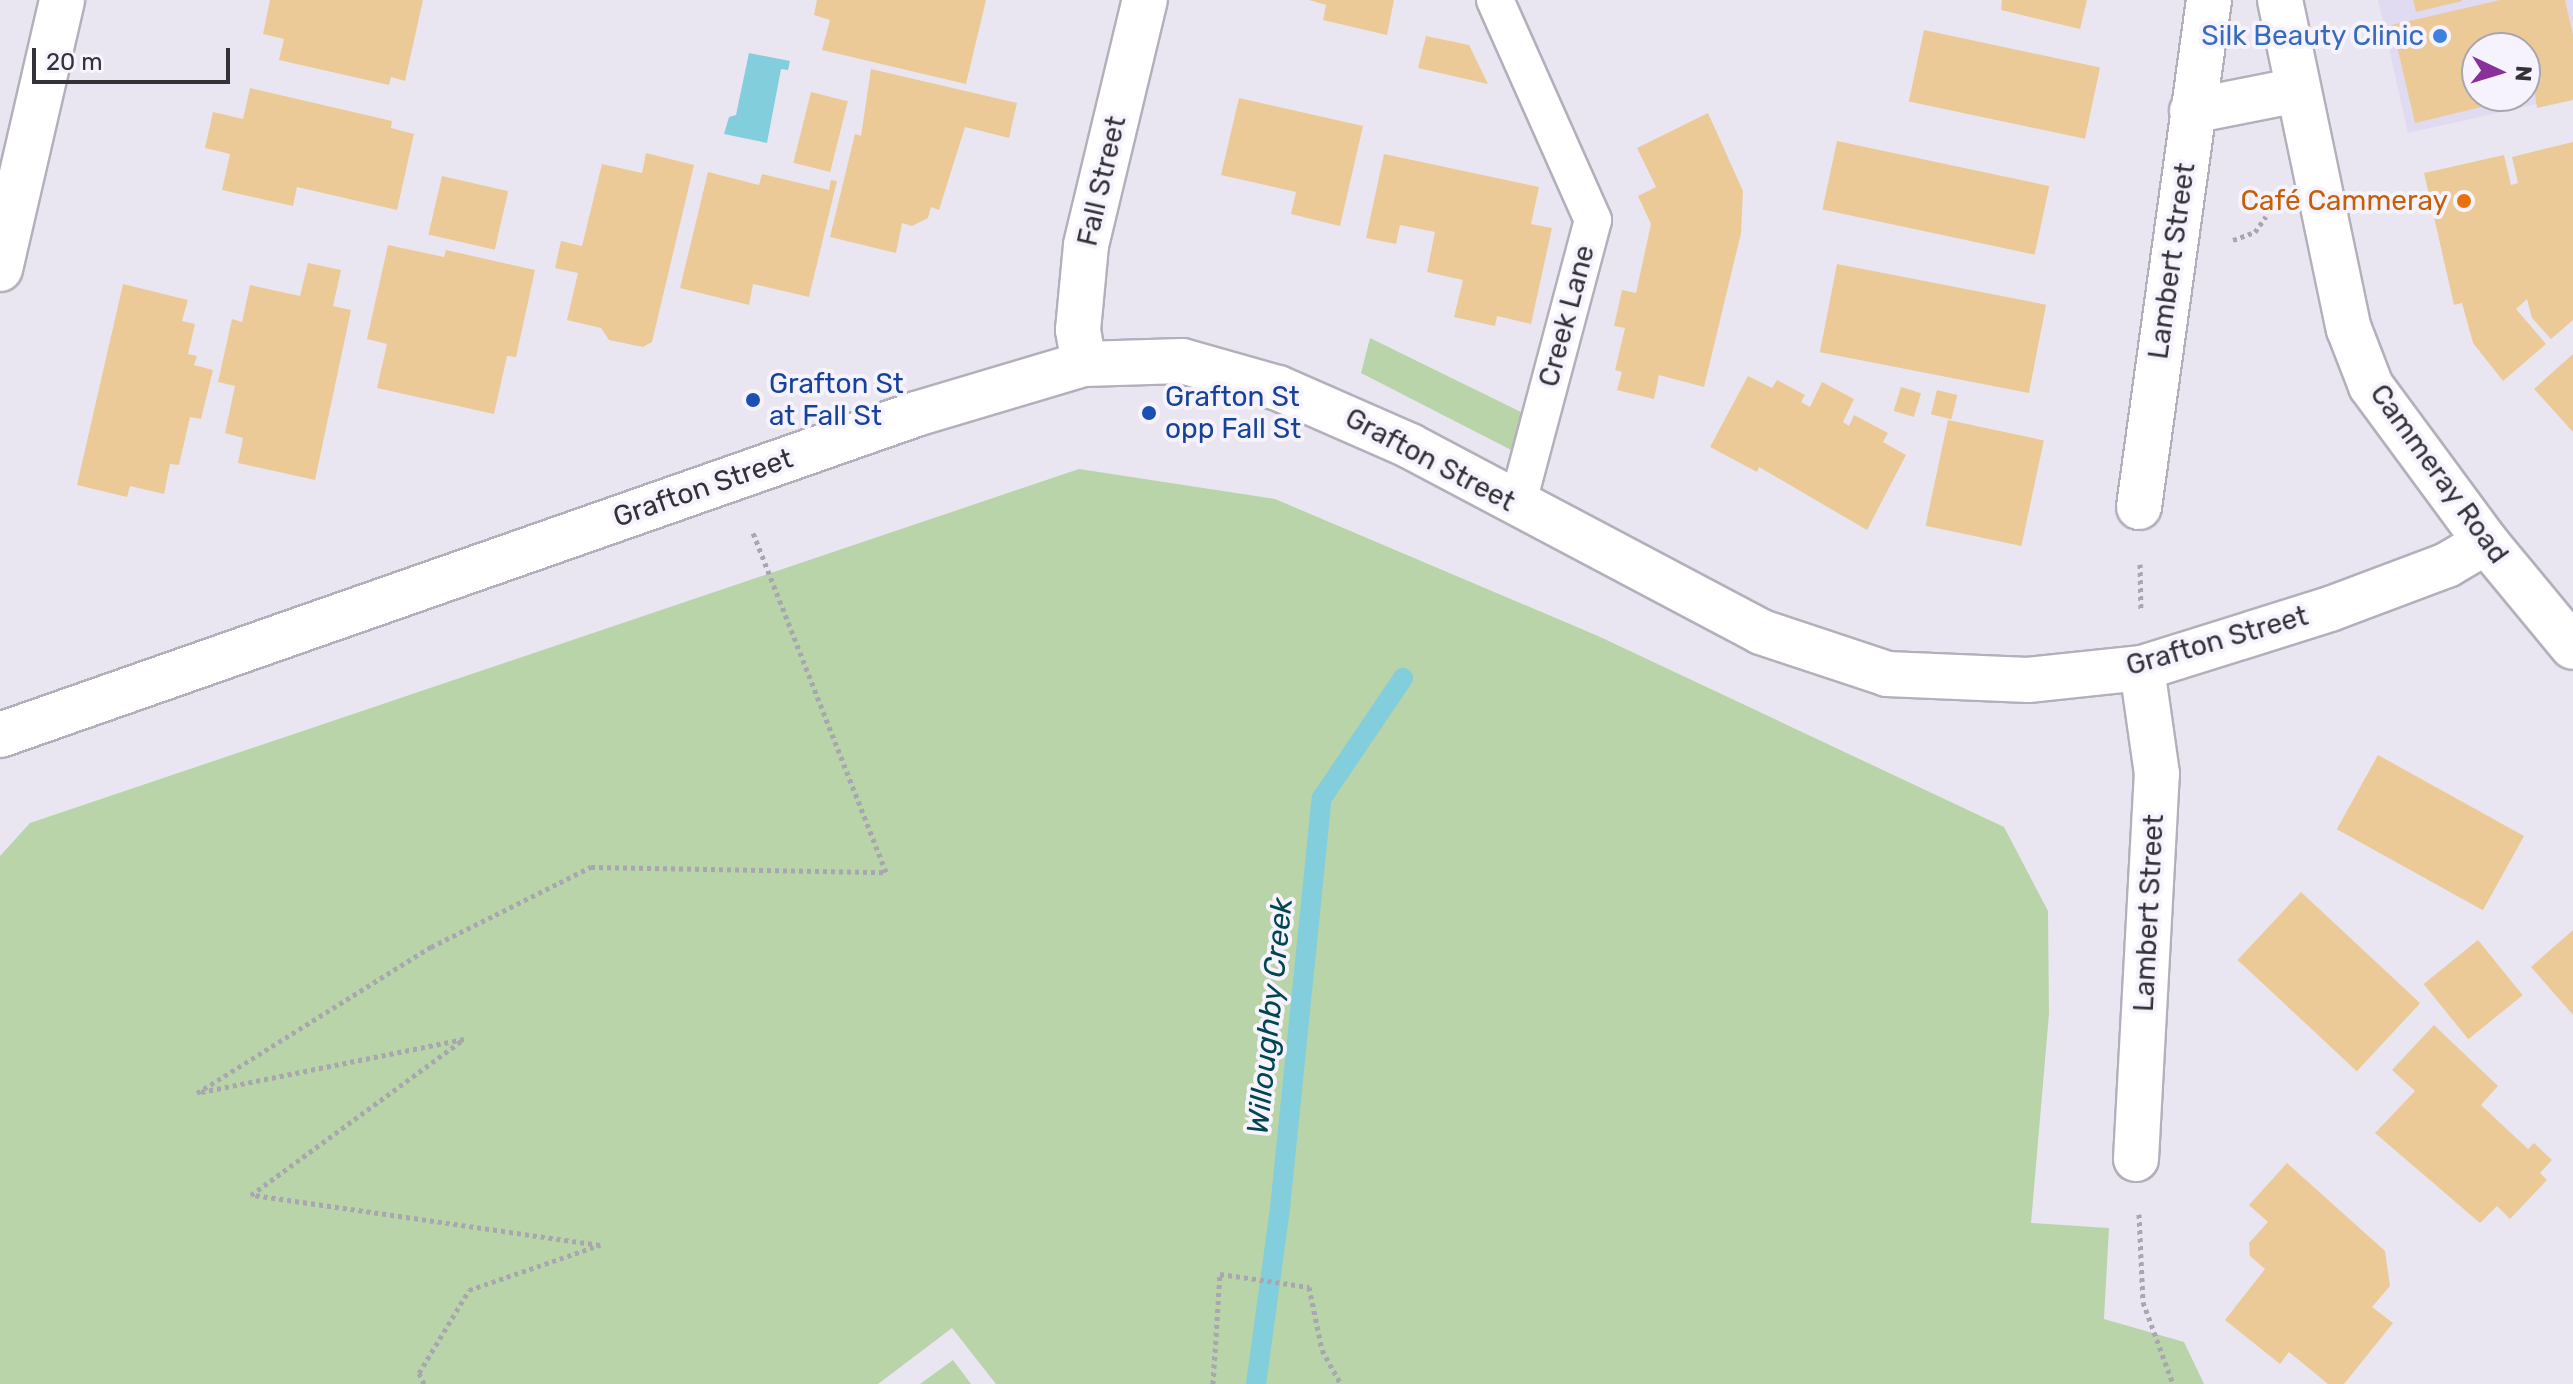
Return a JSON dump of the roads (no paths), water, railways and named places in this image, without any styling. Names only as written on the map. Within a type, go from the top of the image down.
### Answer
[{"type":"street","points":[[0,269],[62,0]]},
{"type":"street","name":"Fall Street","points":[[1084,364],[1078,330],[1086,245],[1145,0]]},
{"type":"street","name":"Lambert Street","points":[[2139,507],[2209,0]]},
{"type":"street","name":"Cammeray Road","points":[[2280,0],[2349,329],[2371,386],[2486,542],[2573,647]]},
{"type":"street","points":[[2192,111],[2298,90]]},
{"type":"street","name":"Grafton Street","points":[[5,721],[732,479],[916,414],[1084,364],[1182,361],[1263,383],[1410,446],[1517,506],[1761,632],[1887,674],[2028,680],[2142,668],[2330,609],[2447,565],[2486,542]]},
{"type":"street","name":"Lambert Street","points":[[2136,1159],[2157,774],[2142,668]]},
{"type":"lane","name":"Creek Lane","points":[[1495,0],[1593,220],[1517,506]]},
{"type":"water","points":[[749,53],[790,61],[788,70],[781,69],[767,143],[724,134],[729,117],[736,115]]},
{"type":"waterway","name":"Willoughby Creek","points":[[1256,1384],[1280,1208],[1322,798],[1403,678]]},
{"type":"place","name":"Silk Beauty Clinic","points":[[2440,36]]},
{"type":"place","name":"Café Cammeray","points":[[2464,201]]},
{"type":"place","name":"Grafton St at Fall St","points":[[753,400]]},
{"type":"place","name":"Grafton St opp Fall St","points":[[1149,413]]}]
